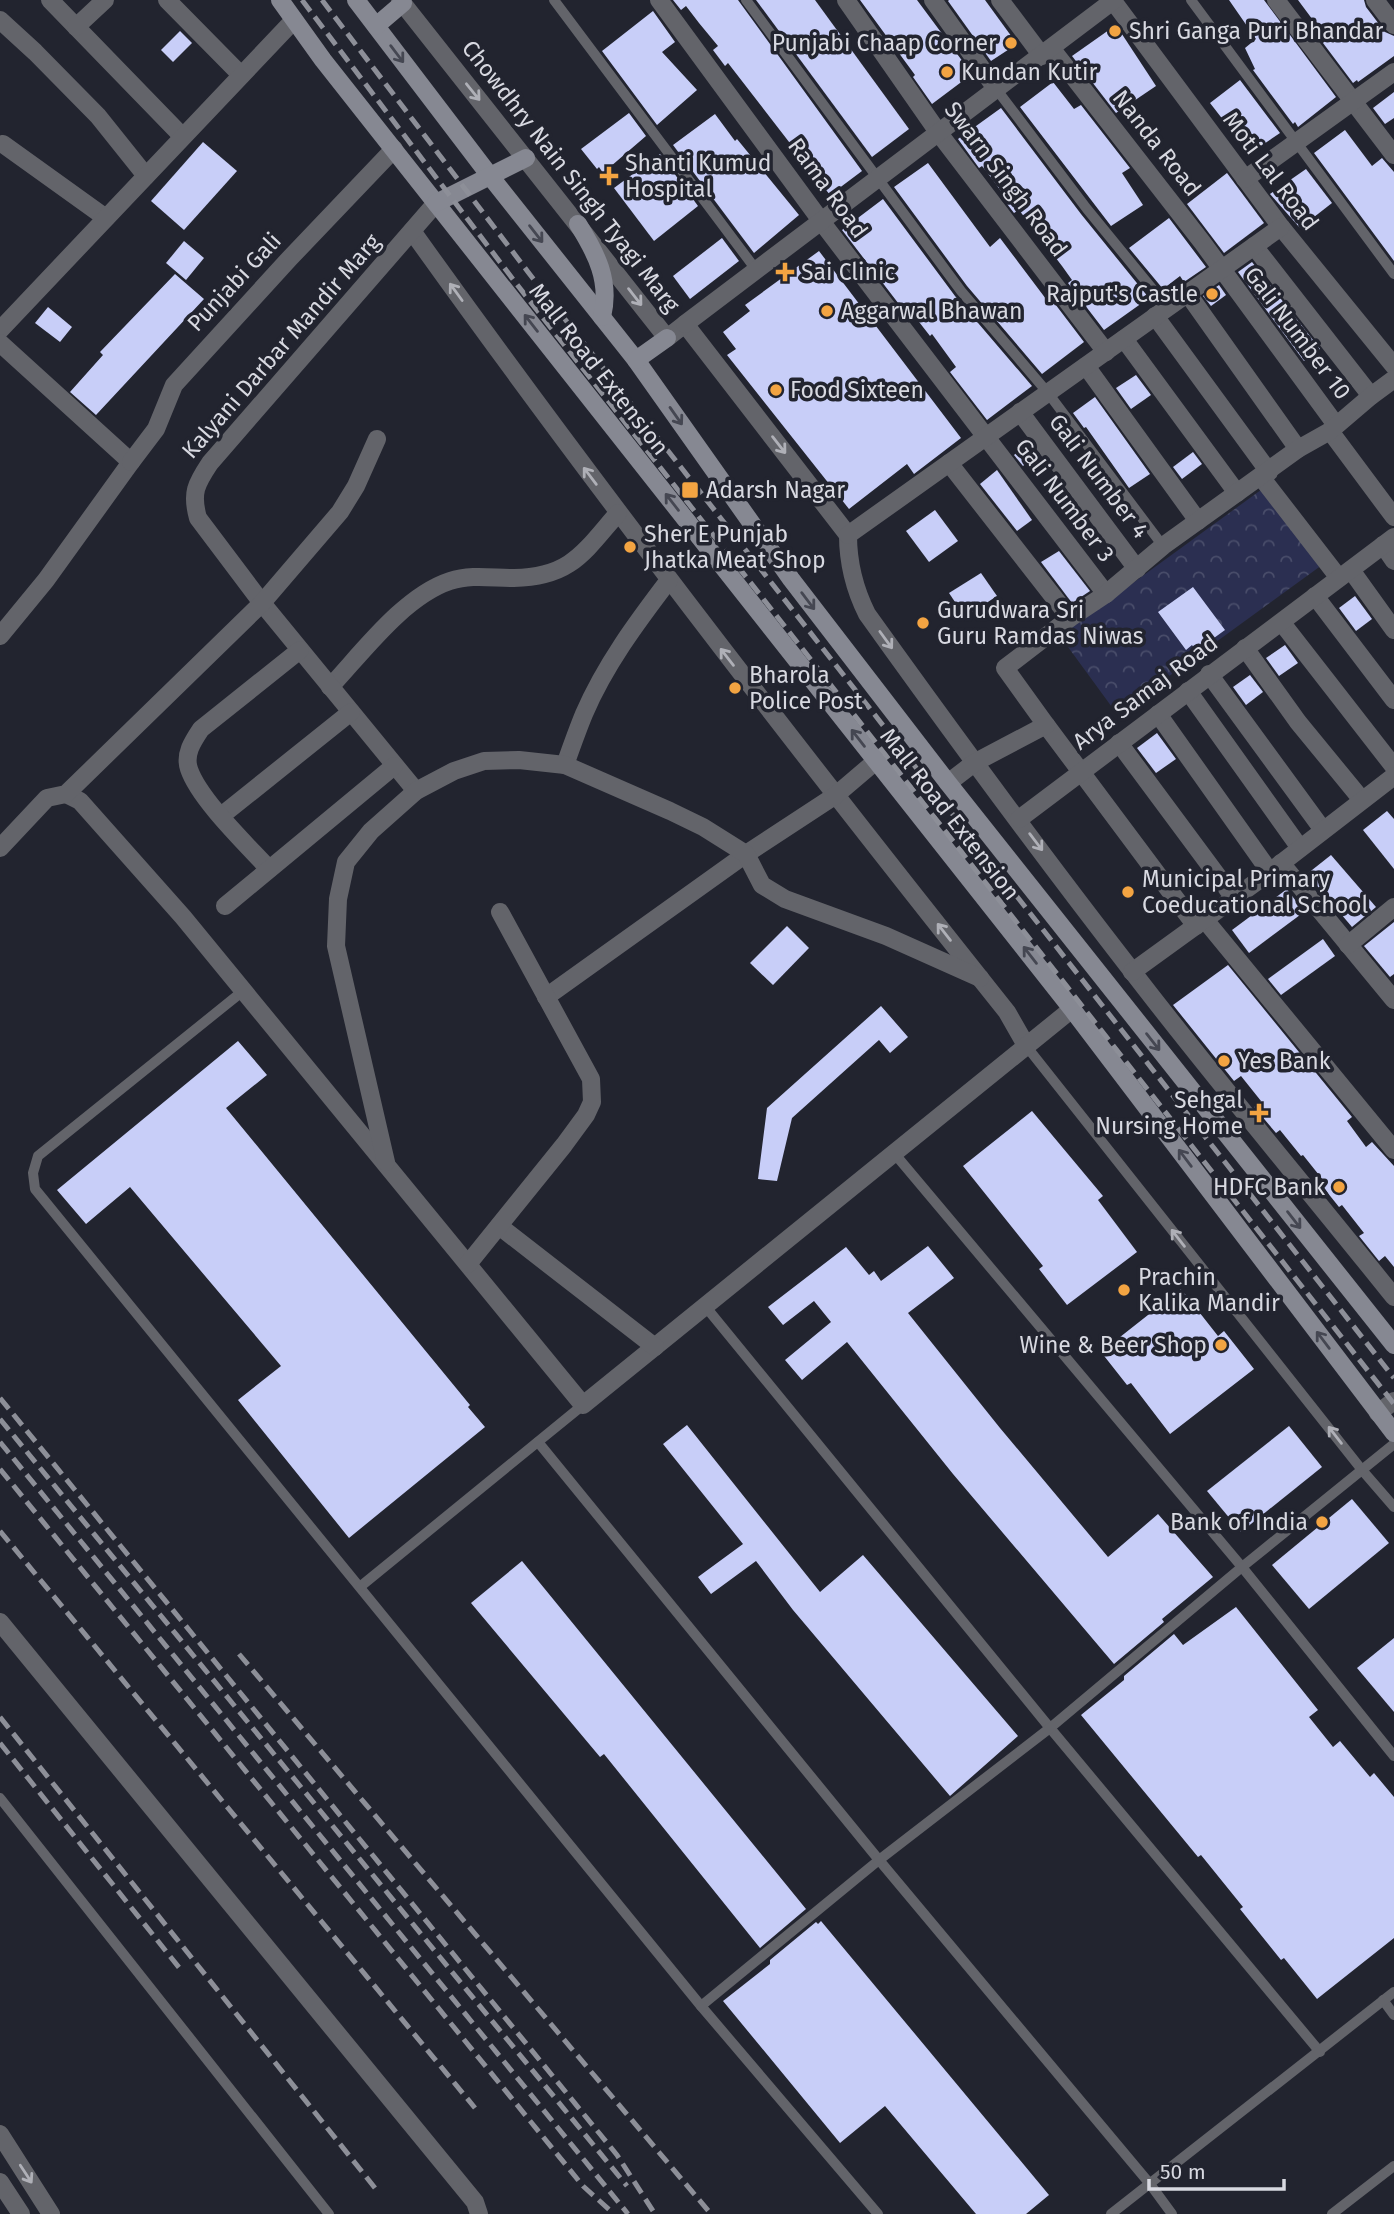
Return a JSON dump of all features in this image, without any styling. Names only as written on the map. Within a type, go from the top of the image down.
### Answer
[{"type":"main road","name":"Mall Road Extension","points":[[279,0],[1072,1009],[1394,1433]]},
{"type":"main road","points":[[356,0],[490,176],[636,360],[791,579],[948,783],[1394,1345]]},
{"type":"main road","points":[[376,26],[402,2]]},
{"type":"main road","points":[[436,203],[526,158]]},
{"type":"main road","points":[[578,224],[596,254],[603,277],[605,298],[602,317]]},
{"type":"main road","points":[[636,360],[667,338]]},
{"type":"street","points":[[50,0],[182,136]]},
{"type":"street","points":[[76,27],[105,0]]},
{"type":"street","points":[[167,0],[241,75]]},
{"type":"street","name":"Rama Road","points":[[659,0],[821,221],[986,437]]},
{"type":"street","name":"Swarn Singh Road","points":[[846,0],[938,132],[1106,352]]},
{"type":"street","points":[[933,0],[997,90]]},
{"type":"street","name":"Nanda Road","points":[[1000,0],[1047,52],[1202,242],[1221,270]]},
{"type":"street","points":[[1276,0],[1394,155]]},
{"type":"street","points":[[1375,0],[1394,25]]},
{"type":"street","points":[[685,324],[1114,1]]},
{"type":"street","name":"Moti Lal Road","points":[[1114,1],[1281,227],[1394,366]]},
{"type":"street","name":"Chowdhry Nain Singh Tyagi Marg","points":[[402,2],[667,338],[685,324],[848,535]]},
{"type":"street","points":[[0,330],[294,20]]},
{"type":"street","points":[[2,24],[98,116],[146,176]]},
{"type":"street","points":[[1245,179],[1394,72]]},
{"type":"street","points":[[3,144],[107,218]]},
{"type":"street","name":"Punjabi Gali","points":[[0,636],[46,580],[156,429],[174,385],[394,149]]},
{"type":"street","name":"Kalyani Darbar Mandir Marg","points":[[416,792],[262,603],[198,518],[193,501],[197,482],[209,463],[436,203]]},
{"type":"street","points":[[1281,227],[848,535],[850,565],[855,590],[867,614],[974,763],[1019,819],[1132,972],[1394,1297]]},
{"type":"street","points":[[412,231],[618,513],[1007,1012],[1027,1047]]},
{"type":"street","points":[[1254,246],[1371,396]]},
{"type":"street","name":"Gali Number 10","points":[[1221,270],[1394,517]]},
{"type":"street","points":[[1188,293],[1298,449]]},
{"type":"street","points":[[1162,312],[1265,475],[1394,630]]},
{"type":"street","points":[[1124,339],[1237,493]]},
{"type":"street","points":[[0,343],[131,462]]},
{"type":"street","points":[[1086,366],[1198,521]]},
{"type":"street","name":"Arya Samaj Road","points":[[1389,541],[1080,771],[1005,668],[1106,594],[1163,546],[1298,449],[1333,428],[1394,379]]},
{"type":"street","name":"Gali Number 4","points":[[1020,412],[1137,569]]},
{"type":"street","name":"Gali Number 3","points":[[986,437],[1106,594]]},
{"type":"street","points":[[0,848],[47,798],[66,794],[262,603],[340,512],[356,486],[377,439]]},
{"type":"street","points":[[949,463],[1070,618]]},
{"type":"street","points":[[330,687],[397,617],[428,592],[450,581],[477,576],[515,578],[550,574],[576,561],[618,513]]},
{"type":"street","points":[[1389,541],[1394,561]]},
{"type":"street","points":[[565,765],[585,712],[604,676],[631,631],[669,580]]},
{"type":"street","points":[[1315,596],[1394,700]]},
{"type":"street","points":[[1282,622],[1394,767]]},
{"type":"street","points":[[1245,648],[1298,722],[1362,800]]},
{"type":"street","points":[[269,869],[198,786],[188,768],[190,746],[201,729],[299,650]]},
{"type":"street","points":[[1209,674],[1323,830]]},
{"type":"street","points":[[1188,691],[1300,848]]},
{"type":"street","points":[[221,816],[351,712]]},
{"type":"street","points":[[1158,714],[1275,867],[1348,945],[1394,1000]]},
{"type":"street","points":[[948,783],[974,763],[1046,724]]},
{"type":"street","points":[[1119,743],[1234,898]]},
{"type":"street","points":[[386,1166],[336,946],[338,899],[346,862],[371,831],[416,792],[454,771],[484,761],[519,760],[565,765],[703,827],[746,854],[762,885],[785,900],[886,936],[980,978]]},
{"type":"street","points":[[546,997],[746,854],[836,795],[876,761]]},
{"type":"street","points":[[225,906],[394,766]]},
{"type":"street","points":[[1019,819],[1080,771],[1200,923],[1394,1150]]},
{"type":"street","points":[[1132,972],[1394,776]]},
{"type":"street","points":[[66,794],[80,801],[183,917],[583,1405],[1072,1009]]},
{"type":"street","points":[[1348,945],[1394,907]]},
{"type":"street","points":[[468,1265],[564,1146],[592,1102],[591,1079],[500,912]]},
{"type":"street","points":[[499,1226],[655,1347]]},
{"type":"street","points":[[1378,1413],[1394,1401]]},
{"type":"street","points":[[0,1622],[475,2202],[479,2214]]},
{"type":"street","points":[[0,2134],[51,2214]]},
{"type":"street","points":[[0,2182],[20,2214]]},
{"type":"lane","points":[[554,0],[757,271]]},
{"type":"lane","points":[[746,0],[961,290],[1048,393],[1163,546]]},
{"type":"lane","points":[[1191,0],[1394,274]]},
{"type":"lane","points":[[997,90],[1162,312]]},
{"type":"lane","points":[[243,991],[38,1156],[33,1172],[35,1189],[701,2006],[878,2214]]},
{"type":"lane","points":[[1027,1047],[1394,1507]]},
{"type":"lane","points":[[894,1153],[1242,1567],[1394,1756]]},
{"type":"lane","points":[[705,1306],[1050,1728],[1320,2052]]},
{"type":"lane","points":[[361,1586],[583,1405]]},
{"type":"lane","points":[[538,1442],[1172,2214]]},
{"type":"lane","points":[[701,2006],[879,1860],[1050,1728],[1394,1444]]},
{"type":"lane","points":[[0,1798],[329,2214]]},
{"type":"lane","points":[[1111,2214],[1394,1992]]},
{"type":"lane","points":[[1383,2000],[1394,2015]]},
{"type":"lane","points":[[1332,2214],[1394,2166]]},
{"type":"green space","points":[[1265,487],[1322,565],[1117,714],[1060,636]]},
{"type":"building","points":[[673,0],[738,0],[862,171],[830,195],[728,63],[725,66],[713,50],[718,46],[686,6],[681,10]]},
{"type":"building","points":[[756,0],[815,0],[909,129],[872,157]]},
{"type":"building","points":[[860,0],[917,0],[972,74],[932,104],[913,77],[915,75]]},
{"type":"building","points":[[949,0],[985,0],[1017,44],[991,61]]},
{"type":"building","points":[[1229,0],[1264,0],[1336,97],[1298,127],[1253,70],[1255,69],[1245,48],[1256,39]]},
{"type":"building","points":[[1298,0],[1364,0],[1366,7],[1385,32],[1394,36],[1394,56],[1353,83],[1323,43],[1327,39]]},
{"type":"building","points":[[653,11],[675,42],[662,52],[697,90],[657,125],[602,51]]},
{"type":"building","points":[[1116,25],[1156,86],[1116,113],[1072,56]]},
{"type":"building","points":[[180,31],[192,43],[173,62],[161,50]]},
{"type":"building","points":[[1240,80],[1280,133],[1252,152],[1228,118],[1224,121],[1210,103]]},
{"type":"building","points":[[1053,82],[1074,109],[1081,105],[1130,168],[1122,173],[1143,205],[1111,226],[1020,107]]},
{"type":"building","points":[[1394,92],[1394,118],[1385,124],[1373,108]]},
{"type":"building","points":[[1001,108],[1149,298],[1104,330],[1068,283],[1072,280],[1062,266],[1019,210],[1014,213],[993,180],[982,166],[979,168],[958,139]]},
{"type":"building","points":[[629,113],[646,136],[603,173],[581,149]]},
{"type":"building","points":[[715,114],[799,215],[754,253],[673,145]]},
{"type":"building","points":[[1345,130],[1372,166],[1382,158],[1394,172],[1394,261],[1314,153]]},
{"type":"building","points":[[203,142],[237,171],[184,230],[151,201]]},
{"type":"building","points":[[660,154],[698,206],[654,241],[614,188]]},
{"type":"building","points":[[928,163],[990,247],[1000,238],[1046,299],[1049,296],[1084,342],[1042,374],[967,286],[894,187]]},
{"type":"building","points":[[1306,169],[1332,203],[1300,228],[1270,194]]},
{"type":"building","points":[[1227,173],[1264,223],[1224,253],[1187,204]]},
{"type":"building","points":[[883,199],[955,296],[1032,386],[987,420],[950,372],[956,367],[932,334],[930,336],[909,309],[905,312],[842,230]]},
{"type":"building","points":[[1169,218],[1206,267],[1184,282],[1180,276],[1163,289],[1129,248]]},
{"type":"building","points":[[722,238],[739,261],[690,299],[673,276]]},
{"type":"building","points":[[184,241],[204,258],[186,280],[166,263]]},
{"type":"building","points":[[819,251],[961,438],[914,474],[907,464],[849,509],[727,355],[736,349],[723,332],[750,311],[745,305]]},
{"type":"building","points":[[1252,262],[1320,349],[1304,361],[1238,272]]},
{"type":"building","points":[[175,274],[204,299],[96,415],[70,392],[103,355],[100,352]]},
{"type":"building","points":[[1219,285],[1226,295],[1211,306],[1203,296]]},
{"type":"building","points":[[48,307],[72,327],[60,342],[35,323]]},
{"type":"building","points":[[1136,375],[1151,395],[1131,409],[1116,388]]},
{"type":"building","points":[[1095,397],[1150,474],[1129,488],[1073,413]]},
{"type":"building","points":[[1029,443],[1037,454],[1023,466],[1014,455]]},
{"type":"building","points":[[1193,452],[1202,464],[1182,479],[1173,467]]},
{"type":"building","points":[[997,470],[1032,520],[1017,531],[980,484]]},
{"type":"building","points":[[935,510],[958,541],[929,562],[906,531]]},
{"type":"building","points":[[1059,551],[1090,591],[1072,603],[1041,562]]},
{"type":"building","points":[[981,573],[997,596],[965,617],[949,593]]},
{"type":"building","points":[[1193,587],[1225,630],[1196,651],[1192,645],[1186,650],[1158,612]]},
{"type":"building","points":[[1355,596],[1372,619],[1356,631],[1339,608]]},
{"type":"building","points":[[1285,645],[1298,663],[1279,676],[1266,658]]},
{"type":"building","points":[[1250,675],[1263,692],[1246,705],[1233,687]]},
{"type":"building","points":[[1157,733],[1176,759],[1156,773],[1137,748]]},
{"type":"building","points":[[1387,811],[1394,819],[1394,869],[1363,830]]},
{"type":"building","points":[[1331,855],[1376,907],[1352,927],[1307,874]]},
{"type":"building","points":[[1287,889],[1304,912],[1249,953],[1232,930]]},
{"type":"building","points":[[1394,922],[1394,974],[1390,977],[1364,946]]},
{"type":"building","points":[[787,926],[809,948],[773,985],[750,963]]},
{"type":"building","points":[[1323,939],[1335,956],[1281,995],[1268,979]]},
{"type":"building","points":[[1228,965],[1352,1117],[1347,1121],[1366,1147],[1372,1142],[1394,1166],[1394,1267],[1385,1256],[1379,1261],[1359,1236],[1364,1233],[1319,1182],[1323,1180],[1303,1155],[1301,1156],[1280,1130],[1276,1133],[1254,1107],[1261,1101],[1241,1076],[1234,1081],[1173,1005]]},
{"type":"building","points":[[881,1006],[908,1037],[890,1053],[879,1040],[792,1118],[777,1181],[758,1179],[767,1108]]},
{"type":"building","points":[[238,1041],[267,1075],[226,1108],[470,1405],[468,1407],[485,1427],[349,1538],[238,1400],[281,1366],[130,1187],[86,1224],[57,1190]]},
{"type":"building","points":[[1032,1111],[1103,1196],[1098,1200],[1137,1252],[1067,1305],[1039,1269],[1043,1266],[963,1166]]},
{"type":"building","points":[[928,1246],[954,1278],[908,1313],[1108,1557],[1158,1514],[1213,1577],[1162,1619],[1164,1622],[1114,1664],[953,1474],[847,1342],[802,1380],[785,1360],[831,1322],[814,1301],[783,1325],[768,1307],[846,1247],[869,1275],[874,1271],[881,1281]]},
{"type":"building","points":[[1181,1289],[1218,1336],[1224,1331],[1254,1369],[1170,1434],[1131,1383],[1127,1385],[1101,1352]]},
{"type":"building","points":[[687,1425],[820,1592],[863,1555],[1018,1736],[950,1796],[793,1610],[756,1561],[711,1594],[698,1577],[743,1544],[663,1444]]},
{"type":"building","points":[[1289,1426],[1322,1467],[1241,1532],[1207,1491]]},
{"type":"building","points":[[1352,1499],[1389,1543],[1309,1609],[1272,1565]]},
{"type":"building","points":[[522,1561],[806,1909],[760,1948],[604,1754],[600,1757],[471,1603]]},
{"type":"building","points":[[1236,1607],[1318,1710],[1309,1717],[1333,1747],[1340,1741],[1370,1777],[1374,1773],[1394,1797],[1394,1938],[1317,1999],[1284,1958],[1281,1960],[1201,1855],[1198,1857],[1081,1715],[1174,1634],[1183,1645]]},
{"type":"building","points":[[1394,1638],[1394,1712],[1357,1668]]},
{"type":"building","points":[[821,1921],[1049,2195],[1026,2214],[976,2214],[885,2106],[840,2143],[723,2001],[770,1964],[770,1960],[816,1922],[818,1924]]},
{"type":"railway","points":[[302,0],[515,282],[1394,1404]]},
{"type":"railway","points":[[322,0],[528,272],[1394,1378]]},
{"type":"railway","points":[[0,1398],[617,2155],[655,2214]]},
{"type":"railway","points":[[0,1419],[627,2186]]},
{"type":"railway","points":[[0,1442],[628,2214]]},
{"type":"railway","points":[[0,1469],[583,2186],[614,2214]]},
{"type":"railway","points":[[0,1531],[475,2108]]},
{"type":"railway","points":[[239,1654],[711,2214]]},
{"type":"railway","points":[[0,1717],[375,2188]]},
{"type":"railway","points":[[0,1743],[181,1970]]},
{"type":"place","name":"Shri Ganga Puri Bhandar","points":[[1115,31]]},
{"type":"place","name":"Punjabi Chaap Corner","points":[[1011,43]]},
{"type":"place","name":"Kundan Kutir","points":[[947,72]]},
{"type":"place","name":"Shanti Kumud Hospital","points":[[609,176]]},
{"type":"place","name":"Sai Clinic","points":[[785,272]]},
{"type":"place","name":"Rajput's Castle","points":[[1212,294]]},
{"type":"place","name":"Aggarwal Bhawan","points":[[827,311]]},
{"type":"place","name":"Food Sixteen","points":[[776,390]]},
{"type":"place","name":"Adarsh Nagar","points":[[690,490]]},
{"type":"place","name":"Sher E Punjab Jhatka Meat Shop","points":[[630,547]]},
{"type":"place","name":"Gurudwara Sri Guru Ramdas Niwas","points":[[923,623]]},
{"type":"place","name":"Bharola Police Post","points":[[735,688]]},
{"type":"place","name":"Municipal Primary Coeducational School","points":[[1128,892]]},
{"type":"place","name":"Yes Bank","points":[[1224,1061]]},
{"type":"place","name":"Sehgal Nursing Home","points":[[1259,1113]]},
{"type":"place","name":"HDFC Bank","points":[[1339,1187]]},
{"type":"place","name":"Prachin Kalika Mandir","points":[[1124,1290]]},
{"type":"place","name":"Wine & Beer Shop","points":[[1221,1345]]},
{"type":"place","name":"Bank of India","points":[[1322,1522]]}]
